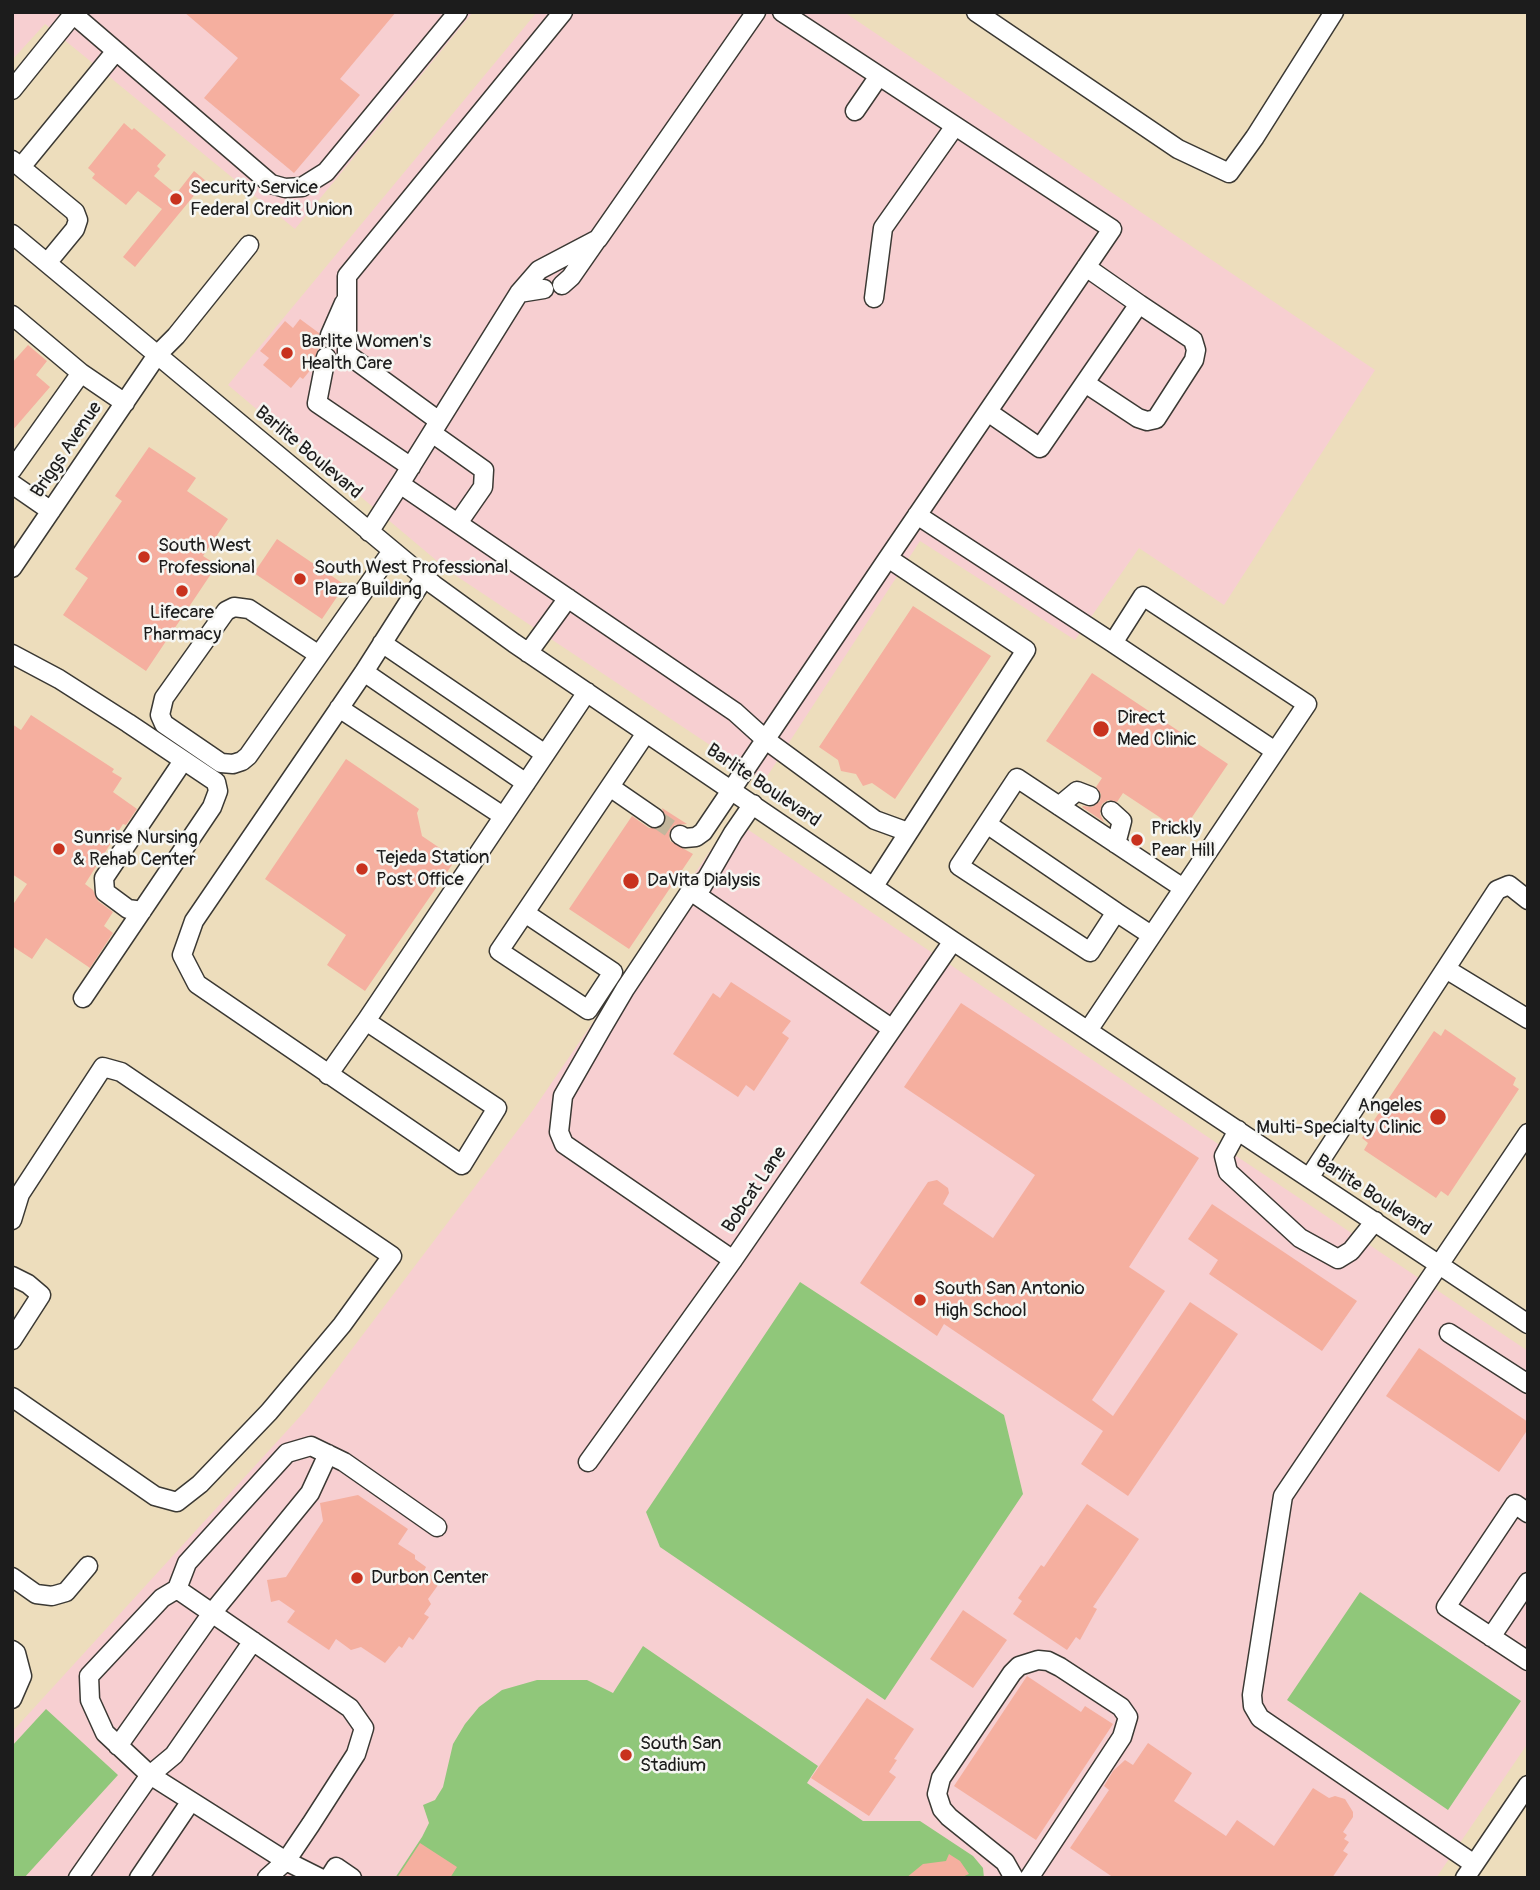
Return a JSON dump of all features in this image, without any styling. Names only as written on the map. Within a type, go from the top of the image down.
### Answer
[{"type":"street","points":[[12,90],[74,13],[271,184],[285,188],[302,187],[326,172],[458,12]]},
{"type":"street","points":[[458,523],[483,486],[484,470],[346,354],[347,276],[563,12]]},
{"type":"street","points":[[562,285],[571,277],[756,12]]},
{"type":"street","points":[[680,835],[685,838],[696,837],[704,832],[1112,229],[782,12]]},
{"type":"street","points":[[976,12],[1178,149],[1229,173],[1255,137],[1334,12]]},
{"type":"street","points":[[47,263],[75,229],[78,220],[75,212],[17,163],[116,51]]},
{"type":"street","points":[[855,111],[879,76]]},
{"type":"street","points":[[874,298],[883,228],[955,126]]},
{"type":"street","name":"Barlite Boulevard","points":[[12,234],[425,578],[528,653],[953,941],[1528,1324]]},
{"type":"street","points":[[369,532],[519,293],[539,270],[598,239]]},
{"type":"street","name":"Briggs Avenue","points":[[12,568],[157,355],[176,336],[249,245]]},
{"type":"street","points":[[1085,383],[1138,418],[1147,421],[1156,419],[1194,360],[1196,350],[1193,340],[1086,267]]},
{"type":"street","points":[[519,293],[544,289]]},
{"type":"street","points":[[330,335],[347,296]]},
{"type":"street","points":[[988,412],[1040,448],[1139,304]]},
{"type":"street","points":[[12,315],[81,373],[124,403]]},
{"type":"street","points":[[326,357],[317,403],[411,467]]},
{"type":"street","points":[[12,470],[81,373]]},
{"type":"street","points":[[12,484],[51,511]]},
{"type":"street","points":[[400,484],[735,712],[766,740],[875,820],[908,832]]},
{"type":"street","points":[[917,515],[1275,751]]},
{"type":"street","points":[[318,655],[248,609],[234,607],[226,611],[164,698],[160,715],[164,724],[221,763],[233,764],[242,761],[318,655],[392,551]]},
{"type":"street","points":[[874,886],[1026,650],[888,558]]},
{"type":"street","points":[[366,1021],[497,1108],[462,1165],[197,984],[182,955],[194,921],[425,578]]},
{"type":"street","points":[[1088,1029],[1307,704],[1143,596],[1113,643]]},
{"type":"street","points":[[528,653],[568,598]]},
{"type":"street","points":[[382,643],[545,754]]},
{"type":"street","points":[[12,654],[59,679],[216,782],[218,791],[212,807],[83,998]]},
{"type":"street","points":[[364,672],[526,783]]},
{"type":"street","points":[[328,1075],[587,692]]},
{"type":"street","points":[[339,708],[503,816]]},
{"type":"street","points":[[525,913],[613,972],[588,1010],[499,951],[646,733]]},
{"type":"street","points":[[142,911],[128,909],[106,892],[104,878],[183,761]]},
{"type":"street","points":[[1116,912],[1090,952],[960,866],[1017,778],[1183,888]]},
{"type":"street","points":[[610,787],[656,818]]},
{"type":"street","points":[[1059,806],[1077,791],[1090,796]]},
{"type":"street","points":[[701,889],[753,804]]},
{"type":"street","points":[[1111,811],[1122,821],[1116,844]]},
{"type":"street","points":[[987,824],[1151,935]]},
{"type":"street","points":[[1309,1178],[1497,890],[1509,885],[1528,900]]},
{"type":"street","points":[[733,1260],[564,1144],[559,1132],[563,1096],[625,989],[693,887],[701,889],[891,1028]]},
{"type":"street","name":"Bobcat Lane","points":[[588,1462],[733,1260],[953,941]]},
{"type":"street","points":[[1446,969],[1528,1019]]},
{"type":"street","points":[[12,1220],[20,1194],[103,1067],[121,1072],[392,1256],[342,1325],[269,1412],[200,1484],[177,1502],[155,1496],[12,1397]]},
{"type":"street","points":[[1238,1130],[1224,1156],[1227,1172],[1300,1238],[1338,1259],[1352,1251],[1375,1221]]},
{"type":"street","points":[[1528,1133],[1283,1496],[1252,1695],[1253,1706],[1261,1718],[1470,1871],[1528,1785]]},
{"type":"street","points":[[12,1276],[41,1295],[12,1340]]},
{"type":"street","points":[[1449,1333],[1528,1384]]},
{"type":"street","points":[[320,1878],[286,1861],[150,1775],[105,1733],[90,1700],[89,1676],[162,1598],[177,1589],[187,1563],[287,1453],[311,1446],[328,1454],[344,1462],[438,1527]]},
{"type":"street","points":[[118,1746],[212,1613],[310,1493],[328,1454]]},
{"type":"street","points":[[1528,1513],[1515,1504],[1446,1607],[1528,1661]]},
{"type":"street","points":[[12,1577],[36,1594],[52,1596],[66,1592],[88,1566]]},
{"type":"street","points":[[1491,1637],[1528,1581]]},
{"type":"street","points":[[177,1589],[350,1708],[364,1728],[356,1754],[286,1861],[267,1878]]},
{"type":"street","points":[[79,1878],[150,1775],[174,1755],[253,1641]]},
{"type":"street","points":[[12,1650],[16,1653],[22,1675],[12,1699]]},
{"type":"street","points":[[1014,1878],[1005,1862],[949,1817],[942,1809],[937,1794],[941,1778],[1012,1673],[1019,1666],[1038,1660],[1060,1667],[1121,1707],[1128,1717],[1122,1737],[1029,1878]]},
{"type":"street","points":[[139,1878],[191,1801]]},
{"type":"street","points":[[333,1872],[352,1878]]},
{"type":"shaded area","points":[[12,12],[473,12],[295,229],[45,24],[12,60]]},
{"type":"shaded area","points":[[537,12],[844,12],[1375,370],[1224,605],[1139,548],[1075,640],[920,541],[764,781],[449,571],[228,385]]},
{"type":"shaded area","name":"South San Antonio High School","points":[[732,819],[1528,1351],[1528,1743],[1436,1878],[12,1878],[12,1732],[305,1411],[533,1110]]},
{"type":"green space","points":[[800,1282],[1004,1415],[1023,1494],[885,1700],[660,1547],[646,1512]]},
{"type":"green space","points":[[1360,1592],[1521,1701],[1448,1810],[1287,1700]]},
{"type":"green space","name":"South San Stadium","points":[[643,1646],[818,1766],[807,1783],[863,1821],[920,1821],[973,1856],[983,1868],[984,1878],[395,1878],[429,1823],[423,1805],[435,1800],[443,1787],[453,1744],[479,1707],[502,1690],[537,1680],[587,1680],[613,1693]]},
{"type":"green space","points":[[46,1709],[118,1775],[24,1878],[12,1878],[12,1746]]},
{"type":"building","points":[[184,12],[396,12],[340,79],[360,95],[294,173],[204,98],[238,58]]},
{"type":"building","name":"Security Service Federal Credit Union","points":[[124,123],[166,155],[157,166],[160,169],[154,176],[176,194],[194,171],[206,181],[135,267],[123,257],[162,209],[138,191],[126,205],[92,178],[95,174],[88,168]]},
{"type":"building","name":"Barlite Women's Health Care","points":[[300,319],[319,333],[321,341],[327,346],[318,349],[312,368],[291,388],[263,365],[269,358],[260,351],[285,321],[293,328]]},
{"type":"building","points":[[28,345],[47,361],[36,375],[50,387],[12,431],[12,363]]},
{"type":"building","name":"South West Professional","points":[[149,447],[196,478],[187,491],[228,519],[203,556],[217,565],[146,671],[63,615],[88,578],[75,569],[122,501],[115,496]]},
{"type":"building","name":"South West Professional Plaza Building","points":[[277,539],[345,585],[322,619],[254,573]]},
{"type":"building","points":[[913,606],[991,656],[895,799],[872,783],[863,786],[856,774],[841,771],[838,760],[819,747]]},
{"type":"building","points":[[1092,673],[1228,764],[1182,832],[1123,793],[1117,802],[1108,800],[1102,804],[1100,814],[1104,822],[1082,807],[1092,807],[1100,801],[1101,794],[1096,787],[1102,778],[1046,741]]},
{"type":"building","name":"Sunrise Nursing & Rehab Center","points":[[31,715],[114,769],[112,772],[122,778],[113,792],[137,809],[126,825],[123,824],[85,884],[93,890],[98,901],[113,912],[104,926],[113,933],[90,968],[46,938],[32,959],[12,946],[12,906],[27,884],[12,874],[12,724],[21,730]]},
{"type":"building","points":[[346,759],[419,809],[417,813],[422,836],[456,859],[365,991],[327,965],[346,935],[265,879]]},
{"type":"building","name":"DaVita Dialysis","points":[[662,808],[687,824],[675,825],[671,829],[670,841],[693,854],[629,949],[569,909],[632,816],[649,828],[659,828],[666,820]]},
{"type":"building","points":[[731,982],[791,1021],[782,1033],[789,1038],[754,1091],[746,1085],[738,1097],[673,1054],[713,993],[720,998]]},
{"type":"building","points":[[961,1003],[1199,1158],[1129,1267],[1165,1291],[1092,1400],[1113,1416],[1190,1302],[1238,1334],[1128,1496],[1081,1464],[1103,1431],[944,1324],[937,1336],[860,1283],[928,1182],[937,1180],[948,1188],[949,1193],[943,1204],[993,1238],[1035,1175],[904,1087]]},
{"type":"building","name":"Angeles Multi-Specialty Clinic","points":[[1445,1029],[1516,1078],[1513,1085],[1519,1089],[1448,1196],[1441,1191],[1436,1198],[1364,1150],[1368,1143],[1362,1138],[1434,1031],[1441,1036]]},
{"type":"building","points":[[1212,1204],[1357,1301],[1322,1351],[1209,1274],[1218,1260],[1188,1239]]},
{"type":"building","points":[[1419,1348],[1528,1422],[1528,1429],[1499,1472],[1386,1396]]},
{"type":"building","name":"Durbon Center","points":[[358,1495],[408,1529],[398,1544],[415,1555],[415,1559],[426,1567],[424,1571],[441,1581],[428,1599],[431,1604],[424,1614],[429,1617],[413,1640],[409,1637],[402,1648],[399,1646],[385,1663],[361,1647],[351,1650],[336,1639],[329,1650],[287,1622],[295,1611],[279,1600],[271,1602],[267,1580],[286,1577],[323,1521],[320,1503]]},
{"type":"building","points":[[1087,1504],[1139,1539],[1093,1607],[1097,1609],[1080,1640],[1076,1637],[1067,1650],[1013,1614],[1022,1601],[1018,1598],[1041,1565],[1044,1567]]},
{"type":"building","points":[[963,1610],[1007,1640],[973,1688],[930,1659]]},
{"type":"building","points":[[1027,1676],[1081,1712],[1085,1706],[1113,1724],[1036,1840],[954,1786]]},
{"type":"building","points":[[867,1698],[914,1729],[894,1759],[897,1760],[889,1772],[896,1777],[869,1816],[811,1778]]},
{"type":"building","points":[[1148,1743],[1192,1773],[1174,1801],[1226,1836],[1237,1820],[1274,1846],[1313,1788],[1329,1798],[1335,1796],[1345,1799],[1353,1812],[1353,1817],[1343,1832],[1347,1835],[1344,1839],[1349,1842],[1343,1851],[1348,1854],[1332,1878],[1114,1878],[1070,1848],[1109,1790],[1104,1786],[1113,1771],[1125,1760],[1133,1765]]},
{"type":"building","points":[[420,1843],[457,1867],[450,1878],[397,1878]]},
{"type":"building","points":[[949,1854],[960,1861],[969,1874],[960,1878],[906,1878],[923,1864],[946,1861]]},
{"type":"tunnel","points":[[655,818],[680,835]]},
{"type":"place","name":"Security Service Federal Credit Union","points":[[176,199]]},
{"type":"place","name":"Barlite Women's Health Care","points":[[287,353]]},
{"type":"place","name":"South West Professional","points":[[144,557]]},
{"type":"place","name":"South West Professional Plaza Building","points":[[300,579]]},
{"type":"place","name":"Lifecare Pharmacy","points":[[182,591]]},
{"type":"place","name":"Direct Med Clinic","points":[[1101,729]]},
{"type":"place","name":"Prickly Pear Hill","points":[[1137,840]]},
{"type":"place","name":"Sunrise Nursing & Rehab Center","points":[[59,849]]},
{"type":"place","name":"Tejeda Station Post Office","points":[[362,869]]},
{"type":"place","name":"DaVita Dialysis","points":[[631,881]]},
{"type":"place","name":"Angeles Multi-Specialty Clinic","points":[[1438,1117]]},
{"type":"place","name":"South San Antonio High School","points":[[920,1300]]},
{"type":"place","name":"Durbon Center","points":[[357,1578]]},
{"type":"place","name":"South San Stadium","points":[[626,1755]]}]
